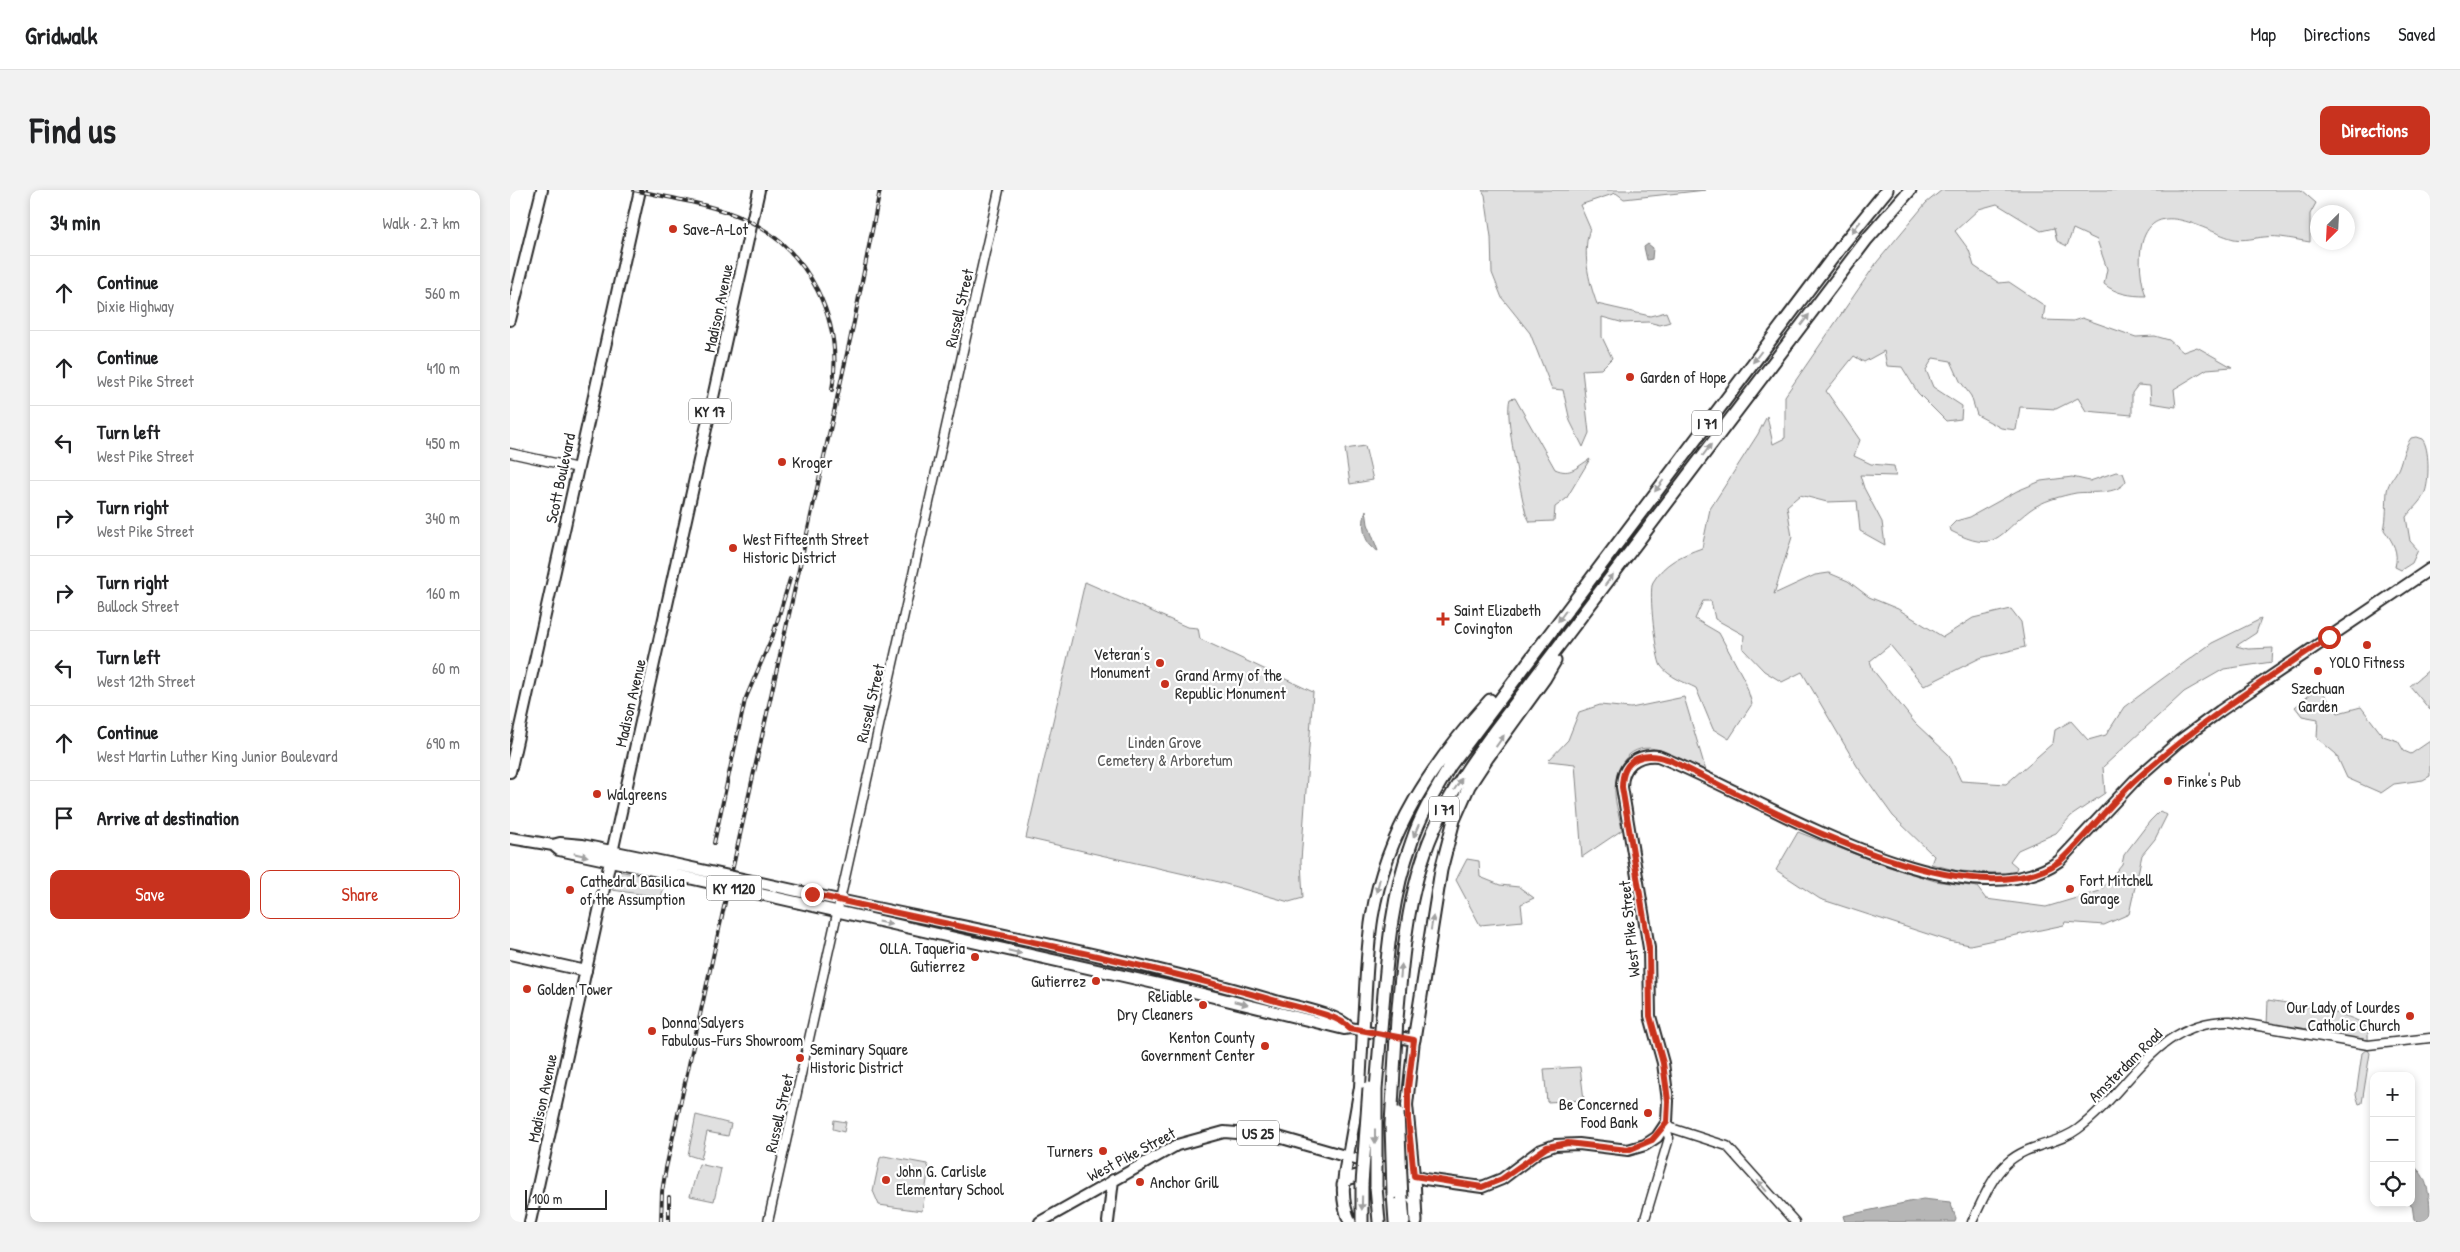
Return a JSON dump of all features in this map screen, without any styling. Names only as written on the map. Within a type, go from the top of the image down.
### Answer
[{"type":"highway","name":"I 71","points":[[1379,1222],[1376,1187],[1376,1089],[1380,1017],[1395,897],[1416,829],[1450,766],[1843,244],[1887,190]]},
{"type":"highway","name":"I 71","points":[[1403,1197],[1395,1044],[1402,962],[1410,903],[1423,856],[1438,820],[1473,761],[1569,632],[1867,239],[1910,190]]},
{"type":"highway","points":[[1414,1040],[1440,870],[1454,820],[1469,786],[1545,678],[1569,632]]},
{"type":"highway","points":[[1364,1030],[1372,916],[1382,874],[1398,830],[1415,797],[1446,752],[1492,697],[1530,659]]},
{"type":"highway","points":[[1362,1222],[1362,1184],[1367,1104],[1380,1017]]},
{"type":"highway","points":[[1348,1156],[1343,1185],[1344,1203],[1350,1222]]},
{"type":"highway","points":[[1343,1185],[1348,1179],[1357,1176],[1407,1187],[1395,1222]]},
{"type":"highway","points":[[1404,1222],[1403,1197],[1414,1176]]},
{"type":"highway","points":[[1403,1197],[1416,1222]]},
{"type":"main road","points":[[510,320],[542,190]]},
{"type":"main road","name":"Scott Boulevard","points":[[510,772],[640,190]]},
{"type":"main road","name":"Madison Avenue","points":[[530,1222],[759,190]]},
{"type":"main road","name":"West Pike Street","points":[[1040,1222],[1177,1145],[1224,1132],[1275,1136],[1414,1176],[1482,1187],[1502,1179],[1547,1147],[1568,1143],[1628,1150],[1652,1140],[1665,1126],[1668,1115],[1664,1073],[1650,1016],[1649,948],[1622,787],[1624,773],[1630,763],[1644,756],[1658,756],[1824,835],[1908,866],[1952,876],[2007,880],[2030,877],[2049,869],[2069,852],[2136,779],[2178,742],[2243,695],[2430,569]]},
{"type":"main road","name":"KY 1120","points":[[510,838],[553,845],[559,850],[612,857],[802,892],[1204,982],[1320,1014],[1345,1023],[1350,1028]]},
{"type":"main road","name":"KY 1120","points":[[668,868],[800,904],[1194,992],[1344,1029],[1364,1030],[1414,1040]]},
{"type":"main road","points":[[510,954],[586,971]]},
{"type":"main road","points":[[1348,1156],[1360,1087],[1364,1030]]},
{"type":"main road","points":[[1414,1040],[1408,1088],[1408,1119],[1414,1176]]},
{"type":"main road","points":[[1108,1222],[1113,1180]]},
{"type":"street","name":"Russell Street","points":[[768,1222],[999,190]]},
{"type":"street","points":[[510,453],[578,468]]},
{"type":"street","name":"Amsterdam Road","points":[[1972,1222],[1994,1179],[2007,1163],[2020,1153],[2077,1130],[2106,1106],[2153,1052],[2167,1040],[2184,1030],[2208,1021],[2230,1021],[2368,1044],[2430,1038]]},
{"type":"street","points":[[1644,1222],[1669,1138],[1665,1126]]},
{"type":"street","points":[[1665,1126],[1727,1146],[1795,1222]]},
{"type":"green space","points":[[1482,190],[1706,190],[1624,199],[1616,193],[1580,205],[1590,228],[1586,256],[1591,285],[1597,304],[1650,316],[1666,312],[1670,322],[1660,325],[1648,322],[1624,323],[1602,317],[1602,337],[1612,358],[1601,369],[1582,370],[1589,433],[1583,447],[1570,421],[1563,390],[1552,389],[1530,333],[1502,298],[1492,273],[1491,237],[1485,195]]},
{"type":"green space","points":[[1942,190],[2301,190],[2316,203],[2315,205],[2310,205],[2310,242],[2276,237],[2246,240],[2234,239],[2182,220],[2169,219],[2158,221],[2148,229],[2141,249],[2141,270],[2146,296],[2124,294],[2104,284],[2107,269],[2097,240],[2073,229],[2067,246],[2057,241],[2054,228],[2041,231],[1997,204],[1979,209],[1955,231],[1969,250],[1974,266],[1999,283],[2009,282],[2045,306],[2043,320],[2073,321],[2082,318],[2136,337],[2155,336],[2169,340],[2183,352],[2197,347],[2232,367],[2207,369],[2174,389],[2176,407],[2151,403],[2150,386],[2138,385],[2132,393],[2132,415],[2086,411],[2078,398],[2056,409],[2020,407],[2016,430],[2001,428],[1977,415],[1971,396],[1960,381],[1951,361],[1933,358],[1926,370],[1933,387],[1962,406],[1961,419],[1946,421],[1918,393],[1902,367],[1887,366],[1884,351],[1864,362],[1854,356],[1826,391],[1860,440],[1854,456],[1871,464],[1894,466],[1896,476],[1860,475],[1864,488],[1882,522],[1885,545],[1860,531],[1857,501],[1827,502],[1800,495],[1787,506],[1792,537],[1774,594],[1815,575],[1829,573],[1848,581],[1869,597],[1898,609],[1943,637],[1973,618],[2011,609],[2021,622],[2025,647],[1980,658],[1924,686],[1890,645],[1870,661],[1873,670],[1915,723],[1949,755],[1961,781],[2006,784],[2053,743],[2055,730],[2071,721],[2088,740],[2106,735],[2124,707],[2212,643],[2261,619],[2256,633],[2236,646],[2248,649],[2273,648],[2272,662],[2224,669],[2184,692],[2103,767],[2105,793],[2071,816],[2056,833],[2018,850],[2010,861],[2017,867],[2014,874],[1958,871],[1931,864],[1934,856],[1893,816],[1857,766],[1802,672],[1782,682],[1764,671],[1743,649],[1744,635],[1715,619],[1711,601],[1703,601],[1695,619],[1719,633],[1745,681],[1752,704],[1729,739],[1713,729],[1696,688],[1672,676],[1661,666],[1653,624],[1651,598],[1653,582],[1657,575],[1674,561],[1702,548],[1710,509],[1758,434],[1767,416],[1773,444],[1785,438],[1785,396],[1877,262],[1926,203]]},
{"type":"green space","points":[[1515,398],[1555,469],[1565,472],[1569,471],[1590,459],[1566,499],[1555,507],[1554,521],[1530,522],[1526,514],[1509,421],[1510,399]]},
{"type":"green space","points":[[2411,438],[2422,439],[2425,443],[2428,465],[2427,481],[2424,495],[2406,517],[2410,541],[2418,550],[2412,563],[2401,570],[2395,567],[2394,547],[2384,530],[2387,491],[2407,445]]},
{"type":"green space","points":[[1365,446],[1373,480],[1350,484],[1345,449]]},
{"type":"green space","points":[[2116,472],[2123,473],[2126,481],[2122,486],[2110,491],[2076,493],[2046,501],[2030,510],[2003,534],[1988,541],[1966,538],[1951,531],[1950,527],[1956,521],[1970,517],[2017,491],[2041,481],[2072,477],[2090,481]]},
{"type":"green space","name":"Linden Grove Cemetery & Arboretum","points":[[1085,582],[1187,627],[1198,628],[1200,639],[1313,692],[1301,861],[1303,898],[1289,902],[1215,881],[1026,838]]},
{"type":"green space","points":[[2430,669],[2430,710],[2410,686]]},
{"type":"green space","points":[[2319,687],[2338,713],[2361,707],[2383,736],[2398,741],[2404,751],[2411,754],[2430,741],[2430,776],[2423,780],[2394,784],[2381,793],[2347,778],[2336,754],[2317,738],[2318,719],[2302,716],[2295,707]]},
{"type":"green space","points":[[1684,697],[1706,771],[1660,750],[1649,748],[1633,752],[1621,764],[1616,782],[1616,801],[1622,830],[1582,857],[1575,764],[1548,761],[1568,740],[1579,712],[1600,705],[1631,708]]},
{"type":"green space","points":[[2160,811],[2167,815],[2155,839],[2142,855],[2129,914],[2104,925],[2065,922],[2064,925],[1970,945],[1949,941],[1820,899],[1776,870],[1798,832],[1886,866],[1935,881],[1977,887],[1986,899],[2046,907],[2100,891],[2122,864],[2124,855]]},
{"type":"green space","points":[[1467,859],[1479,861],[1480,877],[1500,885],[1519,887],[1534,898],[1521,904],[1523,921],[1480,925],[1456,880]]},
{"type":"green space","points":[[618,871],[666,880],[661,897],[612,890]]},
{"type":"green space","points":[[874,914],[895,917],[937,927],[917,925]]},
{"type":"green space","points":[[1002,944],[1024,946],[1164,978],[1141,976]]},
{"type":"green space","points":[[2268,1000],[2320,1009],[2359,1021],[2367,1030],[2368,1045],[2267,1026]]},
{"type":"green space","points":[[2367,1049],[2370,1053],[2362,1103],[2359,1104],[2356,1095],[2362,1053]]},
{"type":"green space","points":[[1580,1067],[1584,1100],[1547,1102],[1544,1069]]},
{"type":"green space","points":[[696,1115],[731,1124],[728,1136],[707,1132],[701,1159],[688,1155]]},
{"type":"green space","points":[[834,1120],[846,1122],[844,1132],[833,1129]]},
{"type":"green space","points":[[884,1156],[927,1164],[929,1168],[922,1211],[879,1205],[873,1191],[880,1158]]},
{"type":"green space","points":[[699,1164],[721,1169],[714,1201],[690,1196]]},
{"type":"shaded area","points":[[1648,244],[1653,248],[1652,259],[1647,260],[1644,247]]},
{"type":"shaded area","points":[[1366,510],[1368,524],[1378,551],[1369,544],[1364,533]]},
{"type":"shaded area","points":[[2415,1167],[2424,1178],[2428,1192],[2430,1222],[2417,1222],[2414,1219],[2412,1207],[2415,1207]]},
{"type":"shaded area","points":[[1923,1199],[1950,1202],[1956,1218],[1955,1222],[1845,1222],[1843,1216]]},
{"type":"railway","points":[[634,190],[690,202],[732,214],[768,232],[788,249],[804,269],[817,290],[827,314],[833,339],[832,390]]},
{"type":"railway","points":[[661,1222],[662,1192],[666,1168],[854,322],[880,190]]},
{"type":"railway","points":[[714,843],[745,700],[773,635],[790,579]]},
{"type":"railway","points":[[669,1197],[669,1222]]},
{"type":"place","name":"Save-A-Lot","points":[[673,229]]},
{"type":"place","name":"Garden of Hope","points":[[1630,377]]},
{"type":"place","name":"Kroger","points":[[782,462]]},
{"type":"place","name":"West Fifteenth Street Historic District","points":[[733,548]]},
{"type":"place","name":"Saint Elizabeth Covington","points":[[1443,619]]},
{"type":"place","name":"YOLO Fitness","points":[[2367,645]]},
{"type":"place","name":"Veteran’s Monument","points":[[1160,663]]},
{"type":"place","name":"Szechuan Garden","points":[[2318,671]]},
{"type":"place","name":"Grand Army of the Republic Monument","points":[[1165,684]]},
{"type":"place","name":"Finke's Pub","points":[[2168,781]]},
{"type":"place","name":"Walgreens","points":[[597,794]]},
{"type":"place","name":"Fort Mitchell Garage","points":[[2070,889]]},
{"type":"place","name":"Cathedral Basilica of the Assumption","points":[[570,890]]},
{"type":"place","name":"OLLA. Taqueria Gutierrez","points":[[975,957]]},
{"type":"place","name":"Gutierrez","points":[[1096,981]]},
{"type":"place","name":"Golden Tower","points":[[527,989]]},
{"type":"place","name":"Reliable Dry Cleaners","points":[[1203,1005]]},
{"type":"place","name":"Our Lady of Lourdes Catholic Church","points":[[2410,1016]]},
{"type":"place","name":"Donna Salyers Fabulous-Furs Showroom","points":[[652,1031]]},
{"type":"place","name":"Kenton County Government Center","points":[[1265,1046]]},
{"type":"place","name":"Seminary Square Historic District","points":[[800,1058]]},
{"type":"place","name":"Be Concerned Food Bank","points":[[1648,1113]]},
{"type":"place","name":"Turners","points":[[1103,1151]]},
{"type":"place","name":"John G. Carlisle Elementary School","points":[[886,1180]]},
{"type":"place","name":"Anchor Grill","points":[[1140,1182]]},
{"type":"route","points":[[812,894],[1196,980],[1320,1014],[1345,1023],[1350,1028],[1414,1040],[1408,1088],[1408,1119],[1414,1176],[1460,1185],[1482,1187],[1502,1179],[1547,1147],[1568,1143],[1628,1150],[1637,1148],[1652,1140],[1661,1132],[1667,1122],[1668,1101],[1663,1063],[1650,1016],[1649,948],[1636,860],[1622,787],[1624,773],[1630,763],[1638,758],[1650,755],[1670,760],[1824,835],[1917,869],[1944,875],[1974,878],[2007,880],[2025,878],[2049,869],[2060,861],[2136,779],[2178,742],[2329,637]]}]
